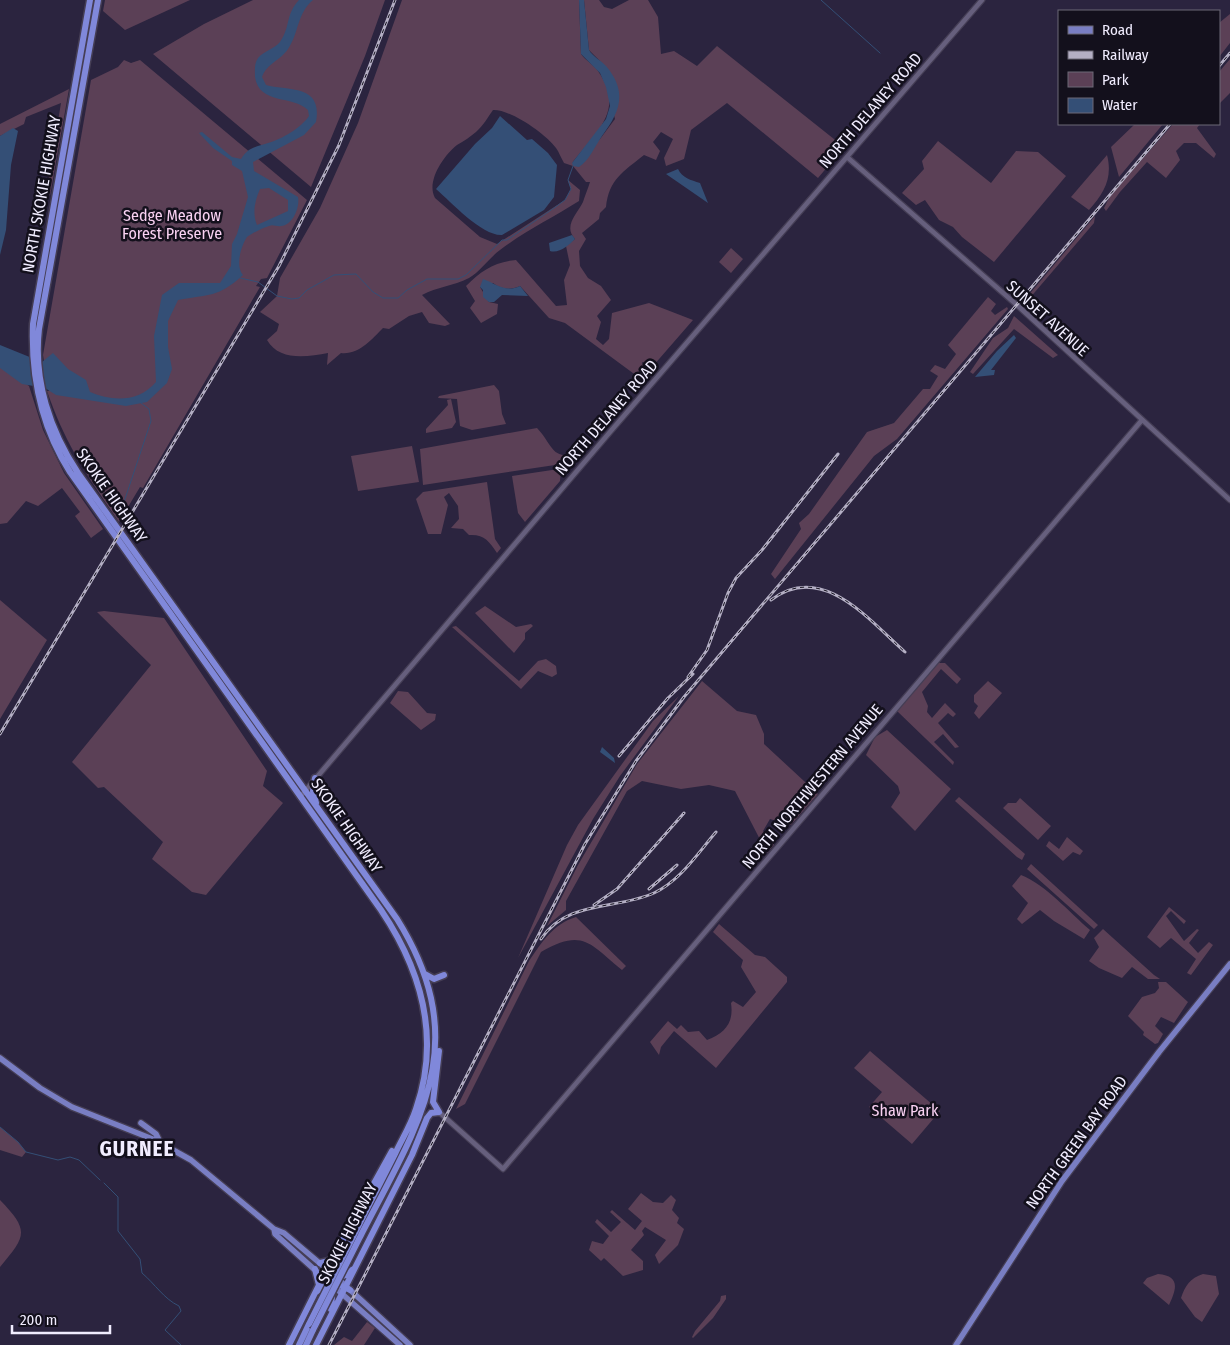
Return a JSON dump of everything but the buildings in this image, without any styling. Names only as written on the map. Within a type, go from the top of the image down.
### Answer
[{"type":"highway","name":"NORTH SKOKIE HIGHWAY","points":[[36,354],[37,293],[90,0]]},
{"type":"highway","name":"NORTH SKOKIE HIGHWAY","points":[[36,354],[98,0]]},
{"type":"highway","points":[[85,25],[90,24],[92,30]]},
{"type":"highway","name":"SKOKIE HIGHWAY","points":[[36,354],[40,394],[47,427],[65,464],[392,926],[415,972],[424,1009],[427,1052],[420,1097],[411,1121],[358,1235]]},
{"type":"highway","name":"SKOKIE HIGHWAY","points":[[40,394],[56,433],[78,473],[397,919],[414,949],[424,973],[435,1020],[433,1069],[424,1108],[311,1327],[299,1345]]},
{"type":"highway","points":[[315,778],[313,791],[317,807]]},
{"type":"highway","points":[[424,973],[434,979],[444,976]]},
{"type":"highway","points":[[316,1345],[330,1318],[339,1285],[353,1269],[412,1155],[427,1118],[431,1113],[439,1112],[433,1102],[439,1063],[435,1020]]},
{"type":"highway","points":[[378,1219],[417,1133],[424,1108]]},
{"type":"highway","points":[[339,1285],[321,1264],[328,1261],[336,1252],[380,1170],[411,1121]]},
{"type":"highway","points":[[336,1252],[335,1267],[339,1285]]},
{"type":"highway","points":[[289,1345],[316,1292],[318,1280],[315,1269]]},
{"type":"highway","points":[[330,1318],[334,1296],[339,1285],[353,1269]]},
{"type":"highway","points":[[322,1276],[339,1285]]},
{"type":"highway","points":[[316,1292],[324,1286],[339,1285]]},
{"type":"highway","name":"SKOKIE HIGHWAY","points":[[306,1345],[311,1327]]},
{"type":"main road","name":"NORTH GREEN BAY ROAD","points":[[956,1345],[1062,1181],[1159,1052],[1230,964]]},
{"type":"main road","points":[[0,1058],[40,1088],[72,1107],[160,1142],[197,1164],[274,1229],[284,1233],[321,1264]]},
{"type":"main road","points":[[141,1123],[156,1134],[160,1142]]},
{"type":"main road","points":[[274,1229],[274,1234],[322,1276]]},
{"type":"main road","points":[[339,1285],[400,1345]]},
{"type":"main road","points":[[339,1285],[410,1345]]},
{"type":"street","name":"NORTH DELANEY ROAD","points":[[300,797],[982,0]]},
{"type":"street","name":"SUNSET AVENUE","points":[[846,157],[1017,305],[1230,500]]},
{"type":"street","name":"NORTH NORTHWESTERN AVENUE","points":[[439,1112],[503,1169],[1142,420]]},
{"type":"green space","points":[[105,0],[190,0],[125,30],[103,11]]},
{"type":"green space","points":[[253,0],[385,0],[365,56],[311,187],[153,54],[204,24]]},
{"type":"green space","points":[[402,0],[579,0],[581,54],[598,71],[606,85],[609,97],[608,109],[598,131],[572,163],[600,139],[615,119],[600,61],[589,50],[584,0],[599,0],[604,7],[612,9],[629,0],[648,0],[658,17],[661,54],[674,51],[697,66],[717,46],[844,147],[818,178],[727,103],[691,130],[684,159],[666,166],[664,158],[673,139],[661,132],[653,142],[660,151],[656,160],[644,155],[618,177],[610,189],[606,207],[600,213],[599,219],[582,233],[586,239],[579,251],[580,266],[588,278],[601,286],[611,300],[597,316],[601,322],[596,339],[603,345],[609,339],[612,313],[649,303],[693,320],[653,366],[642,362],[645,375],[641,379],[565,323],[549,318],[520,286],[506,289],[493,283],[480,287],[489,302],[498,304],[497,314],[481,323],[470,308],[475,301],[466,286],[488,268],[516,260],[556,306],[567,305],[564,280],[570,265],[566,246],[575,239],[570,229],[572,220],[583,202],[590,182],[586,182],[573,166],[564,163],[551,142],[527,123],[509,114],[493,110],[479,130],[457,145],[442,162],[434,177],[433,192],[435,198],[480,237],[497,244],[565,200],[571,189],[568,180],[580,190],[579,201],[509,243],[469,278],[422,295],[450,324],[445,326],[429,323],[422,312],[409,316],[389,329],[383,328],[359,349],[348,353],[341,353],[327,365],[328,353],[311,356],[286,354],[272,347],[267,340],[277,331],[279,324],[260,312],[277,296],[280,278],[320,208],[358,123]]},
{"type":"green space","points":[[1230,14],[1230,43],[1220,56],[1220,22]]},
{"type":"green space","points":[[1230,59],[1230,93],[1220,103],[1220,71]]},
{"type":"green space","name":"Sedge Meadow Forest Preserve","points":[[124,60],[131,63],[140,60],[307,200],[267,278],[261,279],[256,286],[260,287],[143,488],[140,487],[119,522],[87,475],[61,428],[47,391],[49,391],[43,355],[91,80],[118,67]]},
{"type":"green space","points":[[69,89],[50,196],[47,187],[61,103],[26,117],[24,124],[0,136],[0,124]]},
{"type":"green space","points":[[1134,125],[1162,125],[1119,177],[1111,147]]},
{"type":"green space","points":[[1172,125],[1199,125],[1197,128],[1216,154],[1214,158],[1196,143],[1184,143],[1176,151],[1180,160],[1166,178],[1147,162],[1106,211],[1104,208],[1110,196]]},
{"type":"green space","points":[[938,141],[991,183],[1016,151],[1038,152],[1066,176],[994,262],[962,237],[953,227],[939,220],[925,200],[916,205],[902,193],[924,169],[922,161]]},
{"type":"green space","points":[[1107,155],[1109,171],[1106,185],[1089,210],[1071,197]]},
{"type":"green space","points":[[1095,216],[1094,223],[1029,299],[1027,297]]},
{"type":"green space","points":[[731,248],[743,259],[731,273],[719,262]]},
{"type":"green space","points":[[988,297],[996,304],[991,311],[995,315],[1007,307],[1008,309],[897,439],[874,456],[775,579],[771,574],[801,529],[799,523],[809,514],[867,432],[894,423],[923,389],[930,389],[938,376],[930,371],[935,365],[945,369],[956,354],[948,345]]},
{"type":"green space","points":[[1014,316],[1058,355],[1053,358],[1014,329],[973,374],[970,372],[993,338],[1008,328]]},
{"type":"green space","points":[[0,363],[29,386],[43,430],[64,473],[103,529],[91,538],[75,516],[80,512],[62,488],[38,506],[26,501],[7,523],[0,524]]},
{"type":"green space","points":[[494,385],[499,391],[502,414],[506,424],[472,430],[460,426],[457,399],[438,398],[439,396]]},
{"type":"green space","points":[[451,399],[456,422],[452,428],[426,433],[426,429],[448,405],[447,400]]},
{"type":"green space","points":[[537,428],[557,453],[562,455],[577,454],[577,456],[555,465],[423,485],[420,449]]},
{"type":"green space","points":[[412,446],[419,482],[358,491],[351,456]]},
{"type":"green space","points":[[561,470],[560,481],[525,522],[518,513],[512,476]]},
{"type":"green space","points":[[487,482],[495,539],[501,548],[497,553],[489,542],[482,537],[469,535],[463,529],[451,528],[459,519],[458,506],[449,493],[444,497],[448,505],[441,534],[428,534],[416,499],[423,492]]},
{"type":"green space","points":[[0,600],[47,640],[0,719]]},
{"type":"green space","points":[[485,606],[516,627],[531,624],[533,626],[525,633],[525,639],[514,653],[475,613]]},
{"type":"green space","points":[[104,611],[164,618],[267,771],[263,786],[283,803],[206,895],[192,892],[152,859],[163,842],[104,787],[98,788],[72,762],[151,665],[97,612]]},
{"type":"green space","points":[[456,626],[519,681],[538,661],[546,659],[556,666],[557,674],[552,677],[538,671],[521,689],[452,627]]},
{"type":"green space","points":[[938,663],[945,663],[961,679],[957,684],[941,669],[922,692],[928,706],[927,712],[932,718],[945,703],[956,714],[953,717],[948,713],[938,723],[959,747],[955,748],[943,734],[934,742],[954,762],[953,765],[897,711]]},
{"type":"green space","points":[[702,681],[737,711],[756,715],[764,734],[764,744],[818,794],[791,825],[770,819],[763,831],[774,845],[767,853],[735,791],[709,785],[681,789],[642,781],[627,791],[566,901],[566,910],[547,926],[578,865],[637,764]]},
{"type":"green space","points":[[988,681],[1002,693],[979,719],[974,713],[978,706],[974,702],[974,695]]},
{"type":"green space","points":[[398,691],[408,692],[427,713],[436,714],[435,720],[421,730],[390,703]]},
{"type":"green space","points":[[679,696],[620,776],[593,819],[518,958],[567,845],[578,825],[653,721]]},
{"type":"green space","points":[[887,730],[951,789],[915,831],[891,807],[900,793],[898,786],[866,755],[875,737]]},
{"type":"green space","points":[[959,797],[1025,854],[1022,860],[955,801]]},
{"type":"green space","points":[[1020,798],[1051,826],[1038,840],[1003,808],[1008,803],[1016,803]]},
{"type":"green space","points":[[1067,837],[1083,851],[1080,855],[1073,852],[1063,861],[1046,846],[1049,841],[1059,849]]},
{"type":"green space","points":[[1031,864],[1098,925],[1094,929],[1027,869]]},
{"type":"green space","points":[[1021,875],[1048,892],[1090,930],[1084,939],[1040,910],[1022,924],[1017,919],[1028,903],[1012,886]]},
{"type":"green space","points":[[1169,907],[1186,921],[1184,924],[1171,911],[1166,916],[1184,941],[1197,929],[1199,930],[1189,943],[1198,953],[1209,942],[1213,945],[1191,975],[1187,973],[1196,959],[1171,938],[1160,948],[1147,937]]},
{"type":"green space","points":[[576,917],[626,966],[622,970],[593,946],[576,940],[555,945],[541,952],[465,1104],[456,1109],[529,961],[554,929]]},
{"type":"green space","points":[[719,924],[755,955],[765,957],[787,977],[787,982],[716,1068],[674,1031],[661,1047],[659,1055],[650,1042],[668,1021],[677,1029],[681,1025],[688,1032],[699,1031],[707,1040],[719,1034],[727,1026],[731,1016],[731,1003],[733,1001],[743,1007],[756,992],[741,967],[743,960],[713,932]]},
{"type":"green space","points":[[1103,929],[1160,979],[1148,979],[1132,967],[1122,978],[1099,968],[1089,961],[1099,947],[1094,938]]},
{"type":"green space","points":[[1158,982],[1166,982],[1188,1002],[1174,1023],[1161,1017],[1155,1026],[1163,1034],[1158,1043],[1155,1044],[1143,1035],[1144,1032],[1128,1016],[1142,997],[1155,993],[1159,988]]},
{"type":"green space","name":"Shaw Park","points":[[870,1051],[940,1111],[912,1144],[869,1107],[882,1092],[854,1068]]},
{"type":"green space","points":[[0,1127],[18,1142],[26,1152],[22,1157],[0,1150]]},
{"type":"green space","points":[[641,1193],[653,1202],[663,1203],[671,1195],[676,1200],[672,1210],[679,1218],[677,1223],[684,1229],[678,1245],[659,1264],[655,1255],[666,1240],[645,1227],[642,1231],[644,1235],[631,1250],[643,1261],[643,1270],[623,1276],[604,1258],[601,1261],[589,1250],[592,1241],[603,1244],[609,1236],[595,1222],[597,1219],[611,1232],[621,1222],[610,1212],[612,1210],[635,1230],[642,1221],[628,1209]]},
{"type":"green space","points":[[0,1200],[16,1219],[21,1234],[15,1248],[0,1267]]},
{"type":"green space","points":[[1158,1274],[1170,1277],[1175,1284],[1174,1293],[1169,1305],[1143,1283],[1147,1278]]},
{"type":"green space","points":[[1203,1274],[1216,1276],[1219,1294],[1202,1322],[1195,1317],[1181,1298],[1189,1283]]},
{"type":"green space","points":[[726,1295],[726,1299],[713,1318],[693,1338],[695,1331],[720,1301],[721,1296]]},
{"type":"green space","points":[[367,1322],[375,1328],[364,1345],[334,1345],[344,1337],[352,1341]]},
{"type":"water","points":[[299,0],[313,0],[301,17],[292,43],[267,68],[262,77],[266,85],[293,89],[309,95],[314,101],[317,110],[316,122],[304,135],[253,162],[254,171],[298,197],[297,210],[292,219],[285,225],[270,225],[247,237],[239,261],[239,267],[243,275],[227,288],[206,296],[178,300],[168,321],[168,347],[172,369],[167,383],[147,402],[126,406],[56,395],[45,388],[22,384],[0,368],[0,345],[42,362],[53,353],[68,369],[86,380],[90,392],[99,395],[117,399],[134,397],[149,389],[156,382],[154,336],[162,295],[179,283],[220,283],[231,266],[232,244],[237,234],[248,197],[242,171],[232,165],[232,161],[213,148],[199,133],[202,132],[232,157],[241,159],[246,152],[253,148],[285,136],[301,125],[309,116],[308,110],[302,105],[270,96],[263,92],[258,86],[255,77],[255,67],[258,58],[280,42],[295,5]],"holes":[[[269,188],[288,200],[288,211],[257,225],[255,207],[260,189]]]},
{"type":"water","points":[[579,0],[584,0],[589,50],[613,75],[619,93],[619,102],[613,119],[589,157],[579,167],[573,166],[572,163],[606,119],[610,106],[606,87],[600,73],[581,54]]},
{"type":"water","points":[[500,116],[527,140],[532,139],[548,153],[557,165],[554,197],[544,210],[502,235],[494,234],[477,225],[436,189],[475,144],[492,128]]},
{"type":"water","points":[[13,128],[18,131],[11,165],[6,230],[0,255],[0,136]]},
{"type":"water","points":[[678,169],[684,177],[700,183],[708,203],[666,174]]},
{"type":"water","points":[[572,235],[575,239],[567,246],[557,251],[550,251],[549,243]]},
{"type":"water","points":[[483,279],[510,289],[520,286],[528,296],[502,295],[494,302],[489,302],[483,297],[483,290],[480,287]]},
{"type":"water","points":[[1014,335],[1016,338],[991,370],[995,370],[994,375],[975,377],[997,351]]},
{"type":"water","points":[[602,747],[614,758],[615,763],[600,752]]},
{"type":"waterway","points":[[821,0],[880,53]]},
{"type":"waterway","points":[[240,278],[258,282],[277,296],[292,299],[299,298],[307,290],[334,275],[356,274],[373,292],[383,298],[398,298],[407,290],[427,279],[458,279],[466,275],[502,240],[507,240],[565,200],[571,189],[568,180],[573,166]]},
{"type":"waterway","points":[[122,508],[151,421],[149,409],[141,403]]},
{"type":"waterway","points":[[0,1127],[18,1142],[26,1152],[58,1160],[70,1157],[79,1160],[100,1180]]},
{"type":"waterway","points":[[104,1183],[118,1197],[118,1231],[140,1259],[142,1273],[164,1295],[179,1306],[181,1311],[165,1330],[181,1345]]},
{"type":"railway","points":[[0,734],[279,266],[339,145],[395,0]]},
{"type":"railway","points":[[1220,65],[1230,53]]},
{"type":"railway","points":[[329,1345],[585,844],[636,761],[684,697],[1169,125]]},
{"type":"railway","points":[[688,677],[707,650],[728,593],[736,578],[762,550],[838,454]]},
{"type":"railway","points":[[771,600],[790,590],[808,587],[826,591],[844,599],[860,611],[905,652]]},
{"type":"railway","points":[[619,756],[668,698],[693,674]]},
{"type":"railway","points":[[594,905],[617,889],[684,813]]},
{"type":"railway","points":[[541,939],[564,918],[578,912],[639,898],[663,888],[688,866],[716,832]]},
{"type":"railway","points":[[649,889],[677,865]]},
{"type":"district","name":"GURNEE","points":[[137,1149]]}]
